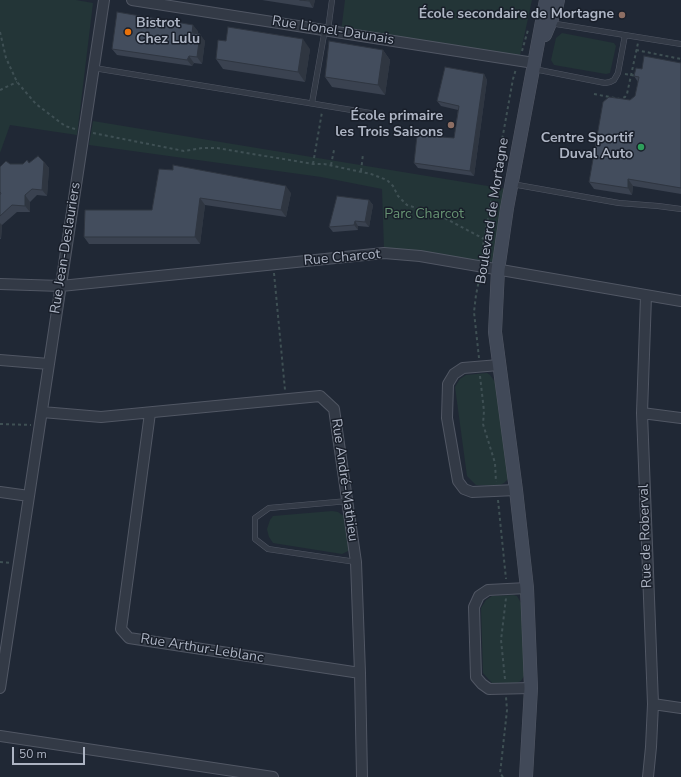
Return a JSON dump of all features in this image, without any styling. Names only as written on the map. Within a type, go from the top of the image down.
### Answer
[{"type":"street","name":"Rue Jean-Deslauriers","points":[[0,688],[3,647],[29,496],[104,0]]},
{"type":"street","name":"Rue Lionel-Daunais","points":[[132,0],[185,6],[326,29],[534,66]]},
{"type":"street","name":"Boulevard de Mortagne","points":[[526,777],[531,688],[527,588],[516,490],[495,332],[498,270],[512,184],[546,0]]},
{"type":"street","name":"Boulevard de Mortagne","points":[[534,66],[558,0]]},
{"type":"street","name":"Rue Charcot","points":[[0,284],[61,286],[384,253],[420,256],[681,301]]},
{"type":"street","name":"Rue de Roberval","points":[[646,296],[642,413],[653,704],[648,777]]},
{"type":"street","points":[[0,360],[49,364]]},
{"type":"street","points":[[499,365],[462,368],[454,374],[448,384],[447,418],[458,481],[464,489],[472,492],[516,490]]},
{"type":"street","name":"Rue André-Mathieu","points":[[42,412],[102,417],[320,396],[334,409],[356,562],[362,777]]},
{"type":"street","name":"Rue Arthur-Leblanc","points":[[150,413],[121,629],[129,638],[360,673]]},
{"type":"street","points":[[642,413],[681,418]]},
{"type":"street","points":[[0,492],[29,496]]},
{"type":"street","points":[[527,588],[488,590],[479,596],[474,607],[476,677],[489,689],[531,688]]},
{"type":"street","points":[[653,704],[681,708]]},
{"type":"street","points":[[0,736],[273,777]]},
{"type":"lane","points":[[312,103],[332,0]]},
{"type":"lane","points":[[550,22],[681,44]]},
{"type":"lane","points":[[534,66],[605,83],[610,82],[617,77],[625,35]]},
{"type":"lane","points":[[94,68],[370,113]]},
{"type":"lane","points":[[512,184],[619,203],[681,209]]},
{"type":"lane","points":[[348,501],[268,508],[255,518],[256,539],[268,549],[356,562]]},
{"type":"path","points":[[0,32],[6,58],[17,82],[36,104],[65,126],[184,151],[202,148],[217,148],[361,171],[387,180],[393,186],[398,196],[407,205],[439,215],[484,239]]},
{"type":"path","points":[[594,94],[620,99],[625,97],[632,76],[638,42]]},
{"type":"path","points":[[636,50],[681,59]]},
{"type":"path","name":"Boulevard de Mortagne","points":[[483,258],[484,239],[516,69]]},
{"type":"path","points":[[632,76],[640,77]]},
{"type":"path","points":[[0,90],[17,82]]},
{"type":"path","points":[[313,164],[323,105]]},
{"type":"path","points":[[331,165],[334,150]]},
{"type":"path","points":[[361,171],[363,154]]},
{"type":"path","points":[[273,264],[286,400]]},
{"type":"path","name":"Boulevard de Mortagne","points":[[479,360],[474,312],[480,276]]},
{"type":"path","points":[[480,371],[484,411],[483,424],[495,463],[496,485]]},
{"type":"path","points":[[0,424],[40,425]]},
{"type":"path","points":[[498,496],[506,582]]},
{"type":"path","points":[[505,680],[501,640],[506,594]]},
{"type":"path","points":[[503,777],[500,773],[507,710],[506,697]]},
{"type":"green space","points":[[0,0],[76,0],[93,3],[77,135],[10,125],[0,153]]},
{"type":"green space","points":[[345,0],[532,0],[519,60],[341,32]]},
{"type":"green space","points":[[562,33],[614,43],[616,46],[610,73],[606,74],[554,65],[551,60],[556,38]]},
{"type":"green space","name":"Parc Charcot","points":[[93,121],[506,189],[495,262],[384,249],[382,189],[321,177],[89,145]]},
{"type":"green space","points":[[487,373],[495,382],[508,479],[498,486],[476,485],[467,476],[455,387],[460,379],[466,375]]},
{"type":"green space","points":[[332,511],[338,512],[345,517],[350,550],[342,554],[273,543],[269,537],[267,529],[273,516]]},
{"type":"green space","points":[[492,596],[517,596],[521,603],[524,676],[521,681],[514,684],[492,683],[483,673],[481,608],[486,600]]},
{"type":"building","points":[[117,12],[193,25],[192,33],[200,34],[197,57],[189,56],[187,60],[112,49]]},
{"type":"building","points":[[228,27],[303,39],[298,72],[216,59],[218,40],[226,41]]},
{"type":"building","points":[[329,41],[383,50],[378,85],[325,77]]},
{"type":"building","name":"Centre Sportif Duval Auto","points":[[644,56],[681,63],[681,188],[628,179],[628,188],[589,182],[603,102],[609,97],[630,100],[635,96],[639,77],[634,76],[636,68],[642,69]]},
{"type":"building","points":[[445,67],[484,74],[470,171],[414,163],[417,135],[454,138],[459,106],[437,101]]},
{"type":"building","points":[[38,156],[44,162],[42,190],[32,189],[25,195],[25,206],[12,205],[0,216],[0,167],[6,161],[10,164],[23,164],[27,160],[29,163]]},
{"type":"building","points":[[173,165],[286,186],[281,210],[200,198],[195,237],[84,237],[85,210],[152,210],[159,169],[173,170]]},
{"type":"building","points":[[337,196],[369,200],[365,222],[355,221],[354,225],[329,227]]},
{"type":"place","name":"École secondaire de Mortagne","points":[[622,15]]},
{"type":"place","name":"Bistrot Chez Lulu","points":[[128,32]]},
{"type":"place","name":"École primaire les Trois Saisons","points":[[451,125]]},
{"type":"place","name":"Centre Sportif Duval Auto","points":[[641,147]]}]
